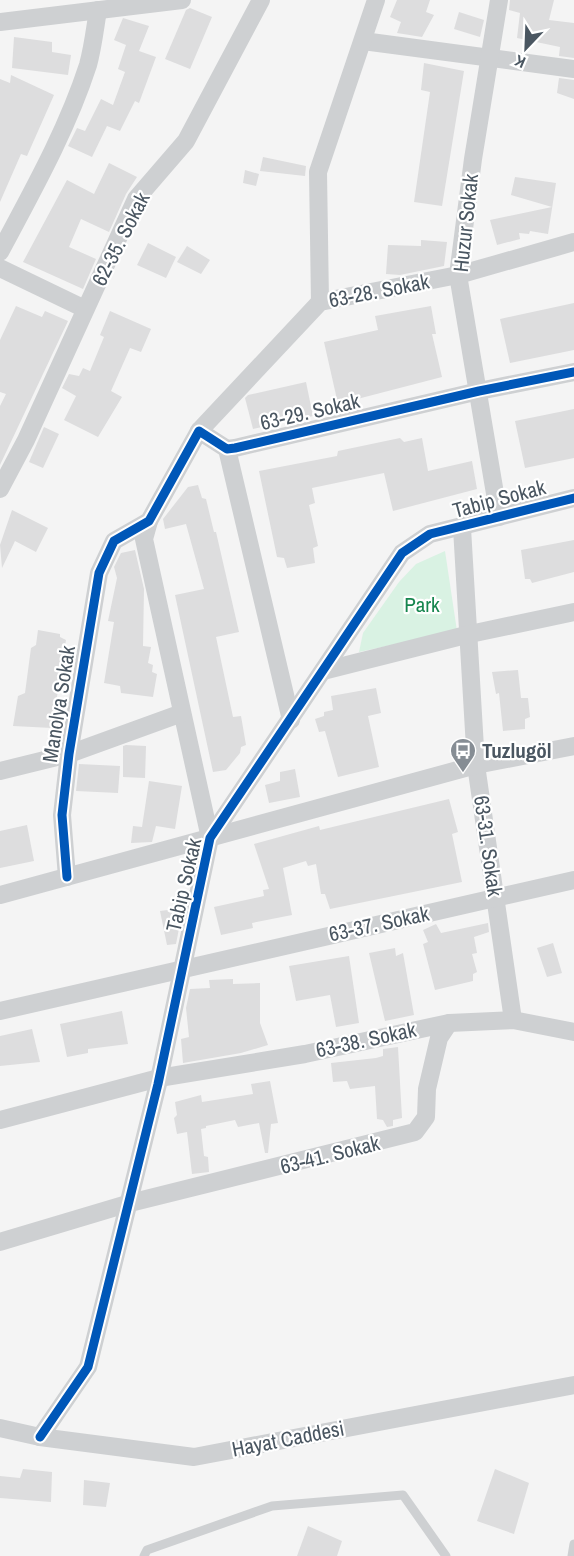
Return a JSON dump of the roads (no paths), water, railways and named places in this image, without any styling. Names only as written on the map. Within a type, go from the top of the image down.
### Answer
[{"type":"street","points":[[0,22],[182,0]]},
{"type":"street","name":"62-35. Sokak","points":[[0,489],[26,440],[136,199],[186,141],[261,0]]},
{"type":"street","points":[[320,302],[318,172],[376,0]]},
{"type":"street","name":"Huzur Sokak","points":[[499,517],[458,275],[489,57],[500,0]]},
{"type":"street","points":[[0,252],[36,184],[71,109],[88,63],[98,10]]},
{"type":"street","points":[[363,41],[574,69]]},
{"type":"street","name":"63-28. Sokak","points":[[199,431],[320,302],[458,275],[574,242]]},
{"type":"street","points":[[0,268],[85,309]]},
{"type":"street","name":"63-29. Sokak","points":[[227,449],[479,391],[574,372]]},
{"type":"street","points":[[210,838],[144,539],[149,521],[199,431],[227,449],[291,720]]},
{"type":"street","name":"Tabip Sokak","points":[[40,1437],[88,1367],[159,1078],[210,838],[402,552],[430,534],[462,528],[574,498]]},
{"type":"street","name":"Manolya Sokak","points":[[67,877],[62,815],[69,754],[99,573],[114,541],[149,521]]},
{"type":"street","name":"63-31. Sokak","points":[[462,528],[471,634],[476,765],[513,1020]]},
{"type":"street","points":[[323,671],[471,634],[574,612]]},
{"type":"street","points":[[0,771],[69,754],[182,713]]},
{"type":"street","points":[[0,895],[476,765],[574,746]]},
{"type":"street","name":"63-37. Sokak","points":[[0,1011],[574,880]]},
{"type":"street","name":"63-38. Sokak","points":[[0,1120],[159,1078],[305,1054],[449,1023],[513,1020],[574,1032]]},
{"type":"street","name":"63-41. Sokak","points":[[0,1242],[130,1203],[415,1132],[426,1117],[427,1089],[438,1038],[449,1023]]},
{"type":"street","name":"Hayat Caddesi","points":[[0,1428],[40,1437],[194,1457],[574,1385]]},
{"type":"lane","points":[[144,1556],[147,1550],[272,1506],[403,1495],[446,1556]]},
{"type":"lane","points":[[572,1556],[574,1544]]},
{"type":"place","name":"Tuzlugöl","points":[[463,774]]},
{"type":"park label","name":"Park","points":[[422,605]]}]
